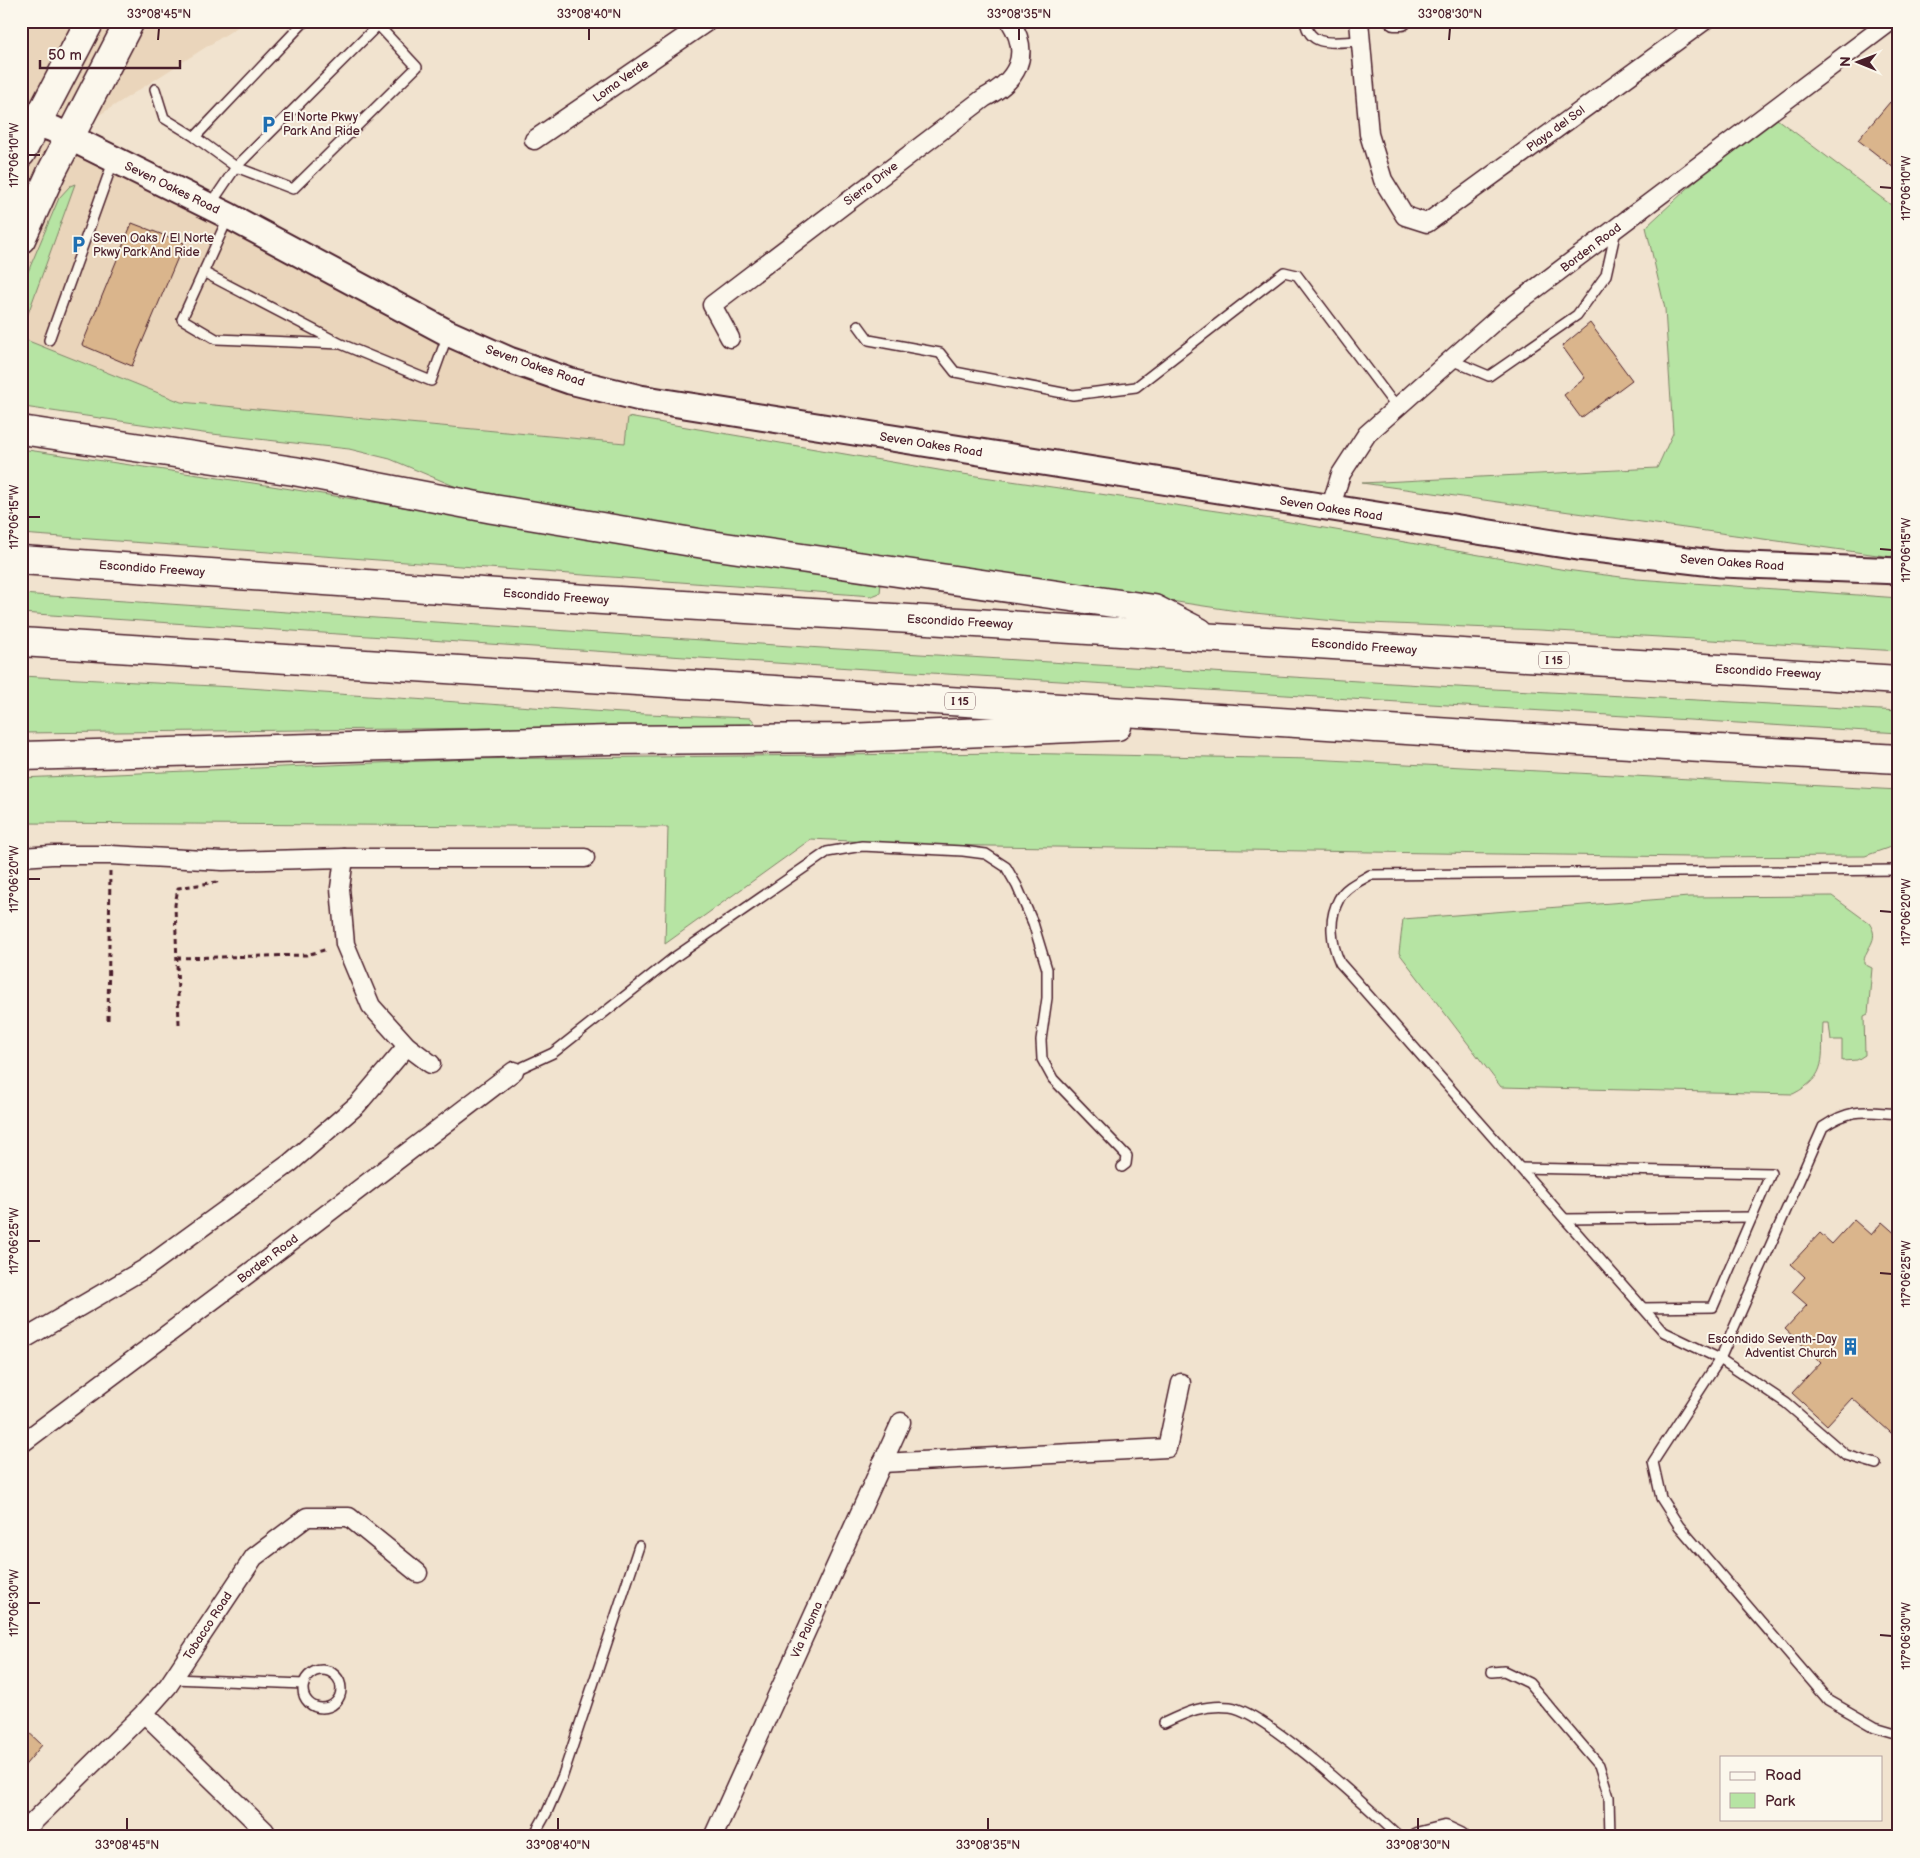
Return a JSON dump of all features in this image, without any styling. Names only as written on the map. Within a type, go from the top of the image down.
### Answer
[{"type":"main road","points":[[21,153],[29,121],[90,21]]},
{"type":"main road","points":[[21,239],[70,137],[130,21]]},
{"type":"main road","points":[[21,430],[294,471],[493,509],[704,544],[972,581],[1154,609],[1209,637]]},
{"type":"main road","name":"Escondido Freeway","points":[[21,560],[586,599],[1899,680]]},
{"type":"main road","name":"I 15","points":[[21,642],[1899,760]]},
{"type":"main road","points":[[21,756],[610,740],[848,738],[1016,732],[1238,719]]},
{"type":"street","name":"Loma Verde","points":[[534,140],[708,21]]},
{"type":"street","name":"Sierra Drive","points":[[730,338],[712,305],[1006,83],[1018,69],[1021,58],[1018,33],[1010,21]]},
{"type":"street","points":[[1359,21],[1361,41]]},
{"type":"street","points":[[1394,21],[1402,21]]},
{"type":"street","name":"Playa del Sol","points":[[1361,41],[1369,134],[1383,180],[1405,216],[1428,222],[1704,21]]},
{"type":"street","name":"Borden Road","points":[[1330,509],[1341,474],[1367,434],[1506,312],[1891,21]]},
{"type":"street","name":"Seven Oakes Road","points":[[29,121],[70,137],[219,211],[448,333],[509,360],[570,381],[640,398],[1578,547],[1721,564],[1899,571]]},
{"type":"street","points":[[21,858],[52,855],[110,855],[223,861],[344,858],[586,858]]},
{"type":"street","points":[[344,858],[340,888],[345,944],[371,1006],[407,1046],[431,1064]]},
{"type":"street","points":[[21,1341],[146,1268],[290,1163],[356,1105],[407,1046]]},
{"type":"street","name":"Borden Road","points":[[21,1444],[514,1071]]},
{"type":"street","points":[[882,1463],[1167,1448],[1181,1383]]},
{"type":"street","name":"Via Paloma","points":[[713,1837],[901,1422]]},
{"type":"street","name":"Tobacco Road","points":[[21,1834],[144,1713],[173,1680],[254,1557],[307,1517],[349,1516],[418,1573]]},
{"type":"street","points":[[144,1713],[264,1831]]},
{"type":"street","points":[[1417,1837],[1445,1830],[1460,1837]]},
{"type":"lane","points":[[195,137],[305,21]]},
{"type":"lane","points":[[1305,21],[1308,35],[1321,42],[1361,41]]},
{"type":"lane","points":[[155,89],[164,118],[195,137],[236,167],[293,189],[417,67],[377,23],[236,167],[220,194],[219,211],[203,272],[182,319],[216,339],[341,344]]},
{"type":"lane","points":[[49,340],[114,159]]},
{"type":"lane","points":[[1451,360],[1489,376],[1577,315],[1606,275],[1616,229]]},
{"type":"lane","points":[[203,272],[341,344],[430,381],[448,333]]},
{"type":"lane","points":[[858,325],[869,340],[940,353],[955,372],[1073,395],[1136,387],[1284,272],[1297,275],[1397,408]]},
{"type":"lane","points":[[514,1071],[553,1053],[672,959],[827,852],[862,846],[963,851],[986,854],[1006,867],[1017,886],[1033,923],[1047,969],[1048,998],[1040,1040],[1042,1059],[1052,1079],[1127,1156],[1126,1164],[1122,1167]]},
{"type":"lane","points":[[1876,1464],[1846,1455],[1786,1403],[1720,1359],[1664,1332],[1340,963],[1332,945],[1332,920],[1339,898],[1351,886],[1370,876],[1899,870]]},
{"type":"lane","points":[[1899,1114],[1858,1111],[1840,1116],[1823,1127],[1720,1359],[1653,1462],[1661,1498],[1679,1526],[1828,1700],[1875,1727],[1899,1734]]},
{"type":"lane","points":[[1519,1168],[1771,1172],[1713,1307],[1643,1308]]},
{"type":"lane","points":[[1565,1219],[1752,1217]]},
{"type":"lane","points":[[533,1837],[548,1812],[563,1776],[595,1674],[610,1635],[639,1546]]},
{"type":"lane","points":[[316,1671],[328,1671],[338,1678],[341,1690],[340,1696],[332,1706],[320,1708],[309,1702],[305,1697],[304,1684],[310,1674],[316,1671]]},
{"type":"lane","points":[[1492,1672],[1504,1671],[1529,1683],[1599,1765],[1609,1797],[1610,1837]]},
{"type":"lane","points":[[173,1680],[304,1684]]},
{"type":"lane","points":[[1164,1723],[1195,1708],[1232,1707],[1264,1722],[1354,1795],[1400,1837]]},
{"type":"path","points":[[108,1020],[110,855]]},
{"type":"path","points":[[180,1024],[175,905],[178,888],[217,882],[223,861]]},
{"type":"path","points":[[176,958],[306,955],[345,944]]},
{"type":"shaded area","points":[[21,21],[247,21],[68,135],[448,333],[630,395],[626,443],[181,402],[21,338]]},
{"type":"green space","points":[[1769,113],[1899,211],[1899,533],[1892,557],[1362,483],[1657,468],[1673,433],[1665,309],[1646,227]]},
{"type":"green space","points":[[75,184],[21,333],[22,286],[59,198],[70,186]]},
{"type":"green space","points":[[21,338],[181,402],[625,443],[628,417],[956,473],[1278,520],[1566,570],[1637,579],[1899,598],[1899,651],[1540,630],[1345,622],[1244,612],[473,494],[390,459],[349,449],[203,433],[21,406]]},
{"type":"green space","points":[[21,449],[253,483],[881,583],[880,593],[872,596],[21,534]]},
{"type":"green space","points":[[21,594],[790,646],[1439,686],[1899,711],[1899,733],[866,669],[21,613]]},
{"type":"green space","points":[[21,676],[233,687],[622,713],[751,718],[755,723],[752,729],[494,728],[21,733]]},
{"type":"green space","points":[[1009,753],[1311,759],[1899,790],[1899,844],[1865,856],[1688,857],[927,845],[811,839],[665,944],[668,827],[21,823],[21,778],[472,759]]},
{"type":"green space","points":[[1832,896],[1869,923],[1874,935],[1864,958],[1864,964],[1872,968],[1868,1014],[1864,1016],[1865,1055],[1857,1060],[1842,1061],[1842,1040],[1831,1040],[1829,1023],[1823,1023],[1822,1056],[1818,1073],[1805,1087],[1793,1094],[1501,1087],[1399,953],[1403,919],[1689,897]]},
{"type":"building","points":[[1890,102],[1899,110],[1899,172],[1858,140]]},
{"type":"building","points":[[132,223],[184,243],[132,366],[82,345]]},
{"type":"building","points":[[1590,323],[1632,380],[1581,418],[1564,395],[1585,378],[1562,346]]},
{"type":"building","name":"Escondido Seventh-Day Adventist Church","points":[[1854,1220],[1871,1235],[1882,1222],[1899,1237],[1899,1440],[1852,1398],[1827,1425],[1792,1393],[1821,1362],[1785,1329],[1807,1305],[1792,1292],[1805,1277],[1791,1264],[1820,1233],[1832,1244]]},
{"type":"building","points":[[21,1725],[42,1745],[21,1770]]},
{"type":"place","name":"El Norte Pkwy Park And Ride","points":[[269,124]]},
{"type":"place","name":"Seven Oaks / El Norte Pkwy Park And Ride","points":[[79,245]]},
{"type":"place","name":"Escondido Seventh-Day Adventist Church","points":[[1851,1346]]}]
